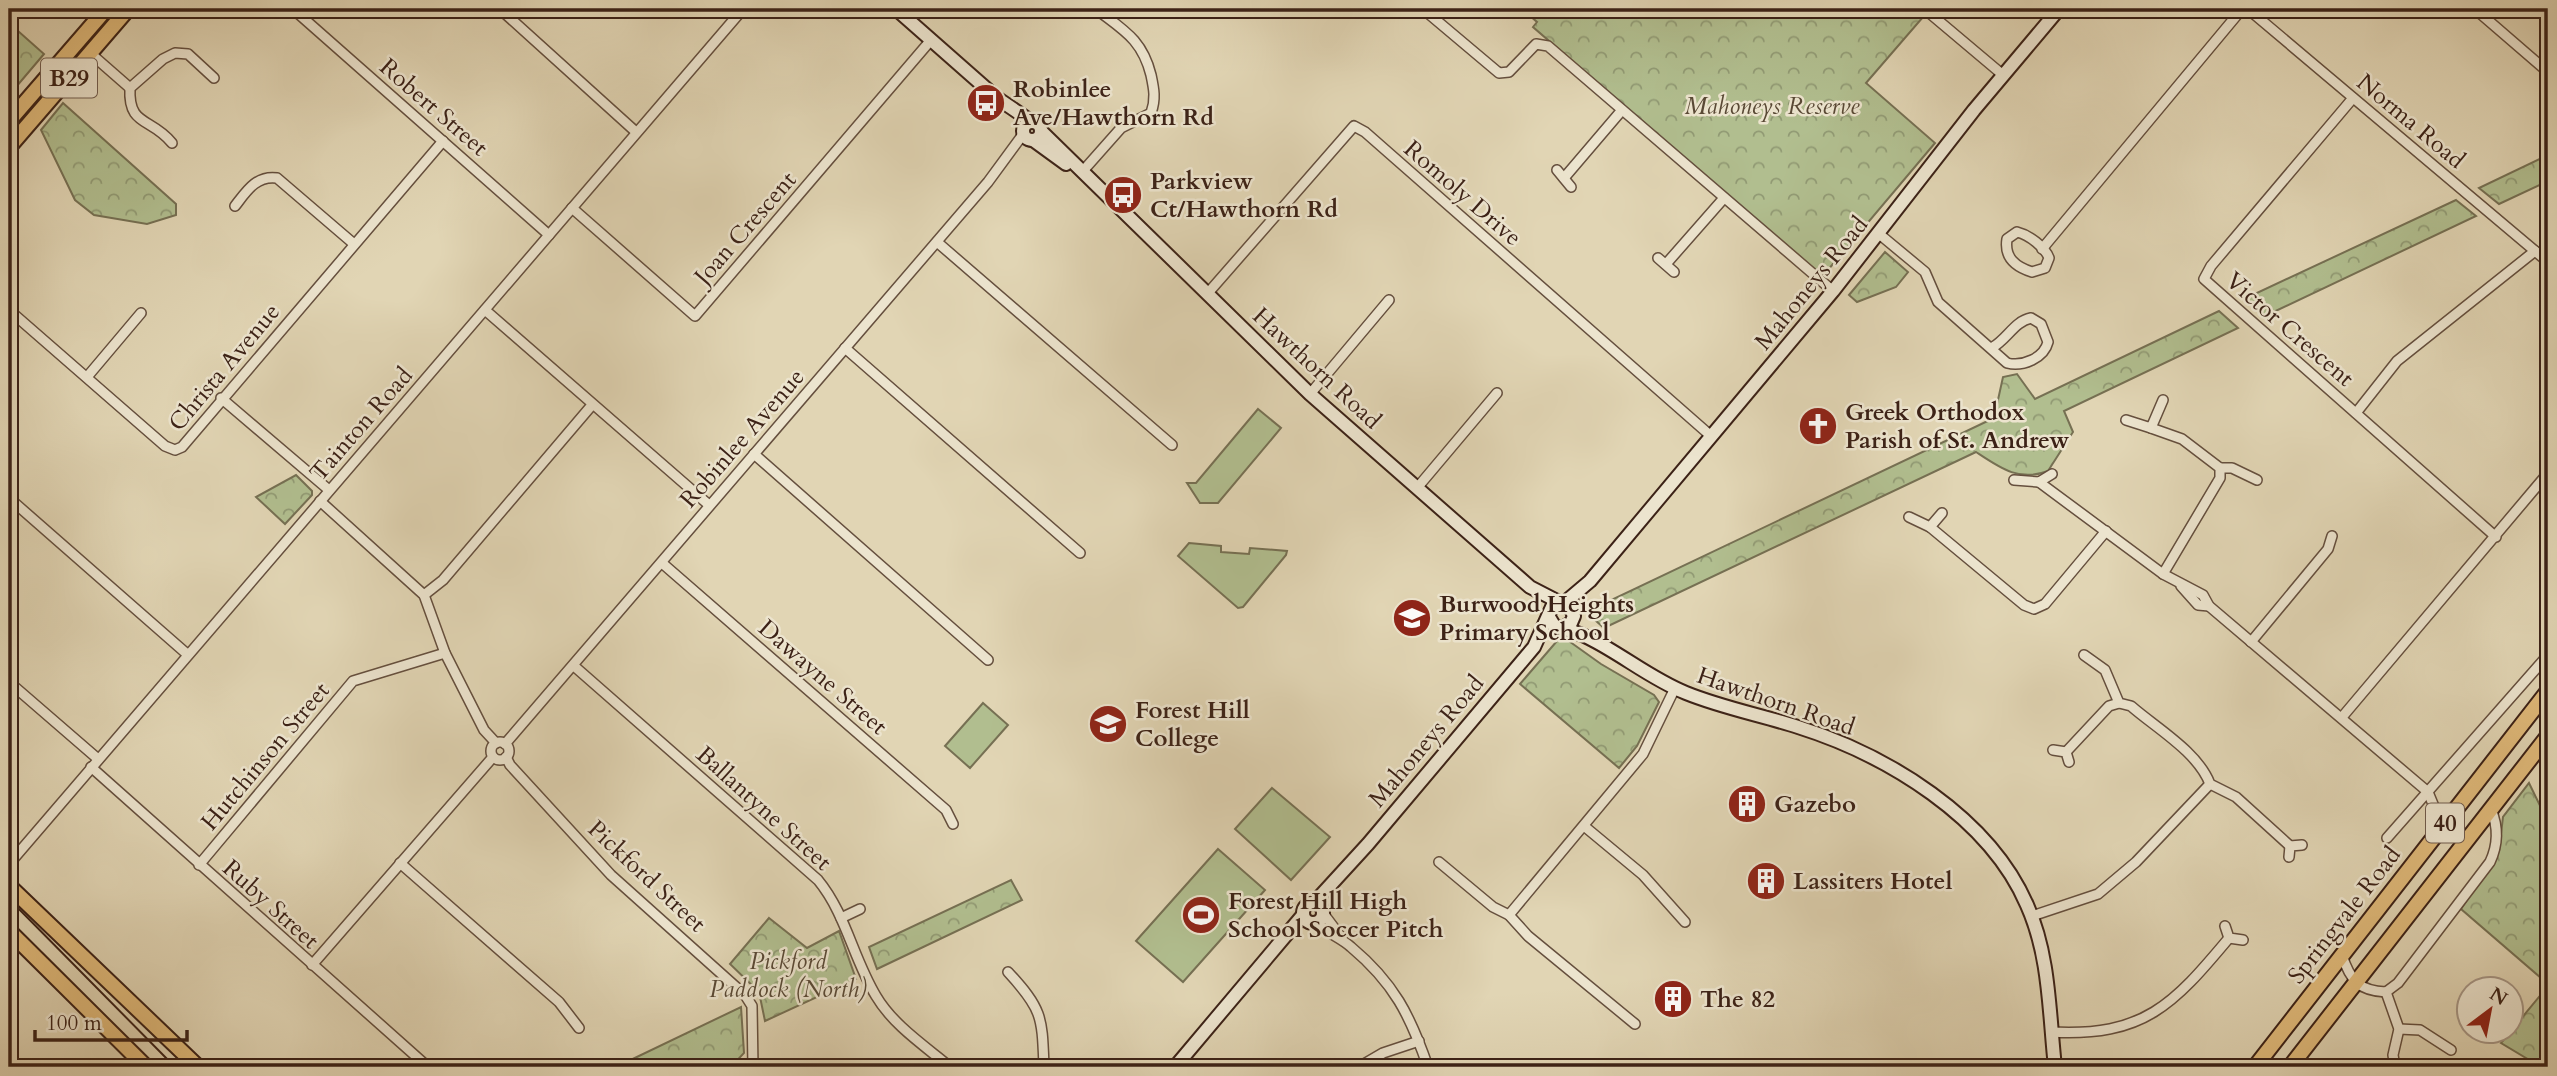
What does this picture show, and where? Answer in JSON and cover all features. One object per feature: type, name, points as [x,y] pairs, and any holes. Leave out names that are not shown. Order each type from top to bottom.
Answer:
[{"type":"main road","name":"B29","points":[[9,121],[106,9]]},
{"type":"main road","name":"B29","points":[[9,147],[128,9]]},
{"type":"main road","name":"Hawthorn Road","points":[[896,9],[997,98],[1031,133],[1082,172],[1310,394],[1530,587],[1549,615]]},
{"type":"main road","name":"Mahoneys Road","points":[[1563,603],[1590,581],[1833,291],[2003,75],[2059,9]]},
{"type":"main road","name":"Mahoneys Road","points":[[1574,614],[1590,581]]},
{"type":"main road","name":"Hawthorn Road","points":[[1530,587],[1563,603]]},
{"type":"main road","points":[[1563,603],[1574,614],[1572,623],[1563,628],[1555,626],[1549,615],[1552,607],[1563,603]]},
{"type":"main road","name":"Hawthorn Road","points":[[1574,614],[1590,639]]},
{"type":"main road","name":"Mahoneys Road","points":[[1175,1067],[1271,957],[1315,914],[1351,864],[1534,647],[1549,615]]},
{"type":"main road","name":"Hawthorn Road","points":[[1563,628],[1590,639],[1675,688],[1825,736],[1911,781],[1952,812],[1992,849],[2019,889],[2032,916],[2044,960],[2055,1067]]},
{"type":"main road","name":"Mahoneys Road","points":[[1534,647],[1563,628]]},
{"type":"main road","name":"Springvale Road","points":[[2255,1067],[2548,691]]},
{"type":"main road","name":"Springvale Road","points":[[2290,1067],[2548,736]]},
{"type":"main road","points":[[9,886],[198,1067]]},
{"type":"main road","points":[[9,931],[146,1067]]},
{"type":"street","name":"Robert Street","points":[[293,9],[549,235]]},
{"type":"street","points":[[500,9],[636,132]]},
{"type":"street","name":"Tainton Road","points":[[9,864],[743,9]]},
{"type":"street","points":[[1082,172],[1122,128],[1151,113],[1154,103],[1146,55],[1136,41],[1096,9]]},
{"type":"street","points":[[1423,9],[1499,73],[1509,72],[1532,47],[1543,43],[1833,291]]},
{"type":"street","points":[[2042,249],[2242,9]]},
{"type":"street","name":"Norma Road","points":[[2248,9],[2548,262]]},
{"type":"street","points":[[2475,9],[2548,72]]},
{"type":"street","points":[[1927,12],[2003,75]]},
{"type":"street","name":"Joan Crescent","points":[[572,208],[695,316],[931,40]]},
{"type":"street","points":[[90,53],[130,88]]},
{"type":"street","points":[[172,144],[153,125],[138,118],[130,107],[130,88],[163,59],[175,53],[188,54],[214,78]]},
{"type":"street","name":"Victor Crescent","points":[[2353,98],[2211,267],[2204,279],[2496,537]]},
{"type":"street","points":[[1564,178],[1622,110]]},
{"type":"street","name":"Romoly Drive","points":[[1208,293],[1354,127],[1365,132],[1711,436]]},
{"type":"street","name":"Robinlee Avenue","points":[[500,743],[574,666],[709,505],[1031,133]]},
{"type":"street","name":"Christa Avenue","points":[[9,310],[165,446],[175,450],[183,447],[221,398],[443,141]]},
{"type":"street","points":[[1557,170],[1571,187]]},
{"type":"street","points":[[235,206],[254,183],[268,177],[276,178],[354,244]]},
{"type":"street","points":[[1674,272],[1662,261],[1724,198]]},
{"type":"street","points":[[2017,232],[2024,234],[2042,249],[2047,253],[2048,263],[2040,271],[2032,272],[2012,262],[2006,247],[2007,239],[2017,232]]},
{"type":"street","points":[[1878,233],[1924,272],[1938,302],[1993,347],[2007,363],[2015,365],[2040,356],[2048,342],[2041,324],[2031,318],[2022,320],[2001,343],[1993,347]]},
{"type":"street","points":[[937,242],[1172,445]]},
{"type":"street","points":[[2356,413],[2397,361],[2535,251]]},
{"type":"street","points":[[1310,394],[1389,300]]},
{"type":"street","points":[[485,310],[709,505]]},
{"type":"street","points":[[87,377],[141,313]]},
{"type":"street","points":[[845,348],[1080,553]]},
{"type":"street","points":[[1417,488],[1497,393]]},
{"type":"street","points":[[221,398],[329,490]]},
{"type":"street","points":[[2151,428],[2163,400]]},
{"type":"street","points":[[424,595],[443,580],[592,405]]},
{"type":"street","points":[[2126,420],[2182,439],[2220,468],[2232,468],[2258,480]]},
{"type":"street","points":[[754,454],[988,660]]},
{"type":"street","points":[[2163,574],[2220,478],[2220,468]]},
{"type":"street","points":[[2343,716],[2548,473]]},
{"type":"street","points":[[2039,482],[2052,474]]},
{"type":"street","points":[[2014,480],[2039,482],[2181,586],[2198,605],[2209,606],[2343,716],[2428,792],[2442,826]]},
{"type":"street","points":[[9,498],[187,654]]},
{"type":"street","points":[[320,501],[424,595],[445,653],[484,730],[500,743],[506,757],[493,757]]},
{"type":"street","points":[[1930,527],[1942,513]]},
{"type":"street","points":[[1909,517],[1930,527],[2024,606],[2034,609],[2045,604],[2106,531]]},
{"type":"street","points":[[2250,642],[2328,549],[2332,536]]},
{"type":"street","name":"Dawayne Street","points":[[662,562],[946,810],[953,824]]},
{"type":"street","name":"Hutchinson Street","points":[[199,865],[353,681],[445,653]]},
{"type":"street","points":[[2084,655],[2105,670],[2119,703]]},
{"type":"street","name":"Springvale Road","points":[[2387,838],[2548,655]]},
{"type":"street","name":"Ballantyne Street","points":[[574,666],[818,880],[831,896],[876,996],[912,1036],[950,1067]]},
{"type":"street","name":"Ruby Street","points":[[9,682],[199,865],[428,1067]]},
{"type":"street","points":[[1509,915],[1648,748],[1675,688]]},
{"type":"street","points":[[2066,752],[2103,712],[2119,703],[2131,706],[2189,756],[2206,773],[2210,784],[2236,797],[2290,846],[2302,845]]},
{"type":"street","points":[[493,757],[491,752],[500,743]]},
{"type":"street","points":[[2053,750],[2066,752]]},
{"type":"street","points":[[2066,752],[2069,762]]},
{"type":"street","points":[[312,965],[493,757]]},
{"type":"street","name":"Pickford Street","points":[[506,757],[510,765],[611,875],[745,995],[751,1006],[753,1067]]},
{"type":"street","points":[[2032,916],[2098,894],[2136,862],[2210,784]]},
{"type":"street","points":[[2342,956],[2348,975],[2355,983],[2368,990],[2386,992],[2406,973],[2490,862],[2496,843],[2496,821],[2491,809]]},
{"type":"street","points":[[1584,826],[1643,875],[1685,922]]},
{"type":"street","points":[[2289,857],[2290,846]]},
{"type":"street","points":[[1439,862],[1493,907],[1509,915],[1528,936],[1635,1024]]},
{"type":"street","points":[[400,863],[559,1002],[579,1028]]},
{"type":"street","points":[[841,918],[860,909]]},
{"type":"street","points":[[1315,914],[1393,988],[1419,1041],[1428,1067]]},
{"type":"street","points":[[2225,926],[2229,939]]},
{"type":"street","points":[[2051,1032],[2115,1030],[2149,1016],[2179,996],[2229,939]]},
{"type":"street","points":[[2229,939],[2242,940]]},
{"type":"street","points":[[1008,972],[1034,1000],[1042,1022],[1044,1067]]},
{"type":"street","points":[[2373,1067],[2394,1065],[2399,1029],[2386,992]]},
{"type":"street","points":[[2399,1029],[2420,1030],[2451,1050]]},
{"type":"street","points":[[1359,1067],[1383,1053],[1419,1041]]},
{"type":"street","points":[[1486,1067],[1500,1065]]},
{"type":"green space","name":"Mahoneys Reserve","points":[[1522,9],[1930,9],[1866,83],[1935,143],[1822,277],[1533,27],[1537,22]]},
{"type":"green space","points":[[9,23],[44,54],[16,87],[9,81]]},
{"type":"green space","points":[[63,103],[176,204],[176,215],[147,224],[94,215],[75,200],[41,130]]},
{"type":"green space","points":[[2548,155],[2548,181],[2499,204],[2479,188]]},
{"type":"green space","points":[[2456,200],[2476,216],[2265,316],[2244,299]]},
{"type":"green space","points":[[1885,252],[1908,272],[1896,287],[1857,302],[1849,295]]},
{"type":"green space","points":[[2219,311],[2238,328],[2064,411],[2073,432],[2048,471],[2028,475],[2010,472],[1976,452],[1604,628],[1586,612],[1994,418],[2003,377],[2017,374],[2035,399]]},
{"type":"green space","points":[[1258,409],[1281,428],[1218,503],[1200,503],[1187,483],[1196,483]]},
{"type":"green space","points":[[296,475],[312,491],[312,495],[285,524],[256,497]]},
{"type":"green space","points":[[1189,543],[1221,546],[1221,552],[1249,554],[1250,548],[1287,551],[1243,607],[1238,608],[1178,556]]},
{"type":"green space","points":[[1566,639],[1601,664],[1654,695],[1659,702],[1637,746],[1619,768],[1520,684],[1557,641]]},
{"type":"green space","points":[[983,703],[1008,725],[970,768],[945,746]]},
{"type":"green space","points":[[2529,783],[2548,822],[2548,984],[2461,909],[2499,851],[2503,817]]},
{"type":"green space","points":[[1272,788],[1330,837],[1291,880],[1235,829]]},
{"type":"green space","name":"Forest Hill High School Soccer Pitch","points":[[1218,849],[1265,890],[1183,982],[1136,941]]},
{"type":"green space","points":[[1011,880],[1022,900],[877,969],[869,947]]},
{"type":"green space","name":"Pickford Paddock (North)","points":[[769,918],[807,948],[839,931],[856,979],[765,1021],[759,992],[730,964]]},
{"type":"green space","points":[[2548,986],[2548,1067],[2541,1067],[2503,1044],[2526,1044],[2526,1013]]},
{"type":"green space","points":[[741,1007],[744,1053],[731,1067],[687,1067],[679,1061],[666,1067],[616,1067]]},
{"type":"tram line","points":[[9,899],[175,1067]]},
{"type":"place","name":"Robinlee Ave/Hawthorn Rd","points":[[986,103]]},
{"type":"place","name":"Parkview Ct/Hawthorn Rd","points":[[1123,195]]},
{"type":"place","name":"Greek Orthodox Parish of St. Andrew","points":[[1818,426]]},
{"type":"place","name":"Burwood Heights Primary School","points":[[1412,618]]},
{"type":"place","name":"Forest Hill College","points":[[1108,724]]},
{"type":"place","name":"Gazebo","points":[[1747,804]]},
{"type":"place","name":"Lassiters Hotel","points":[[1766,881]]},
{"type":"place","name":"Forest Hill High School Soccer Pitch","points":[[1201,915]]},
{"type":"place","name":"The 82","points":[[1673,999]]}]
